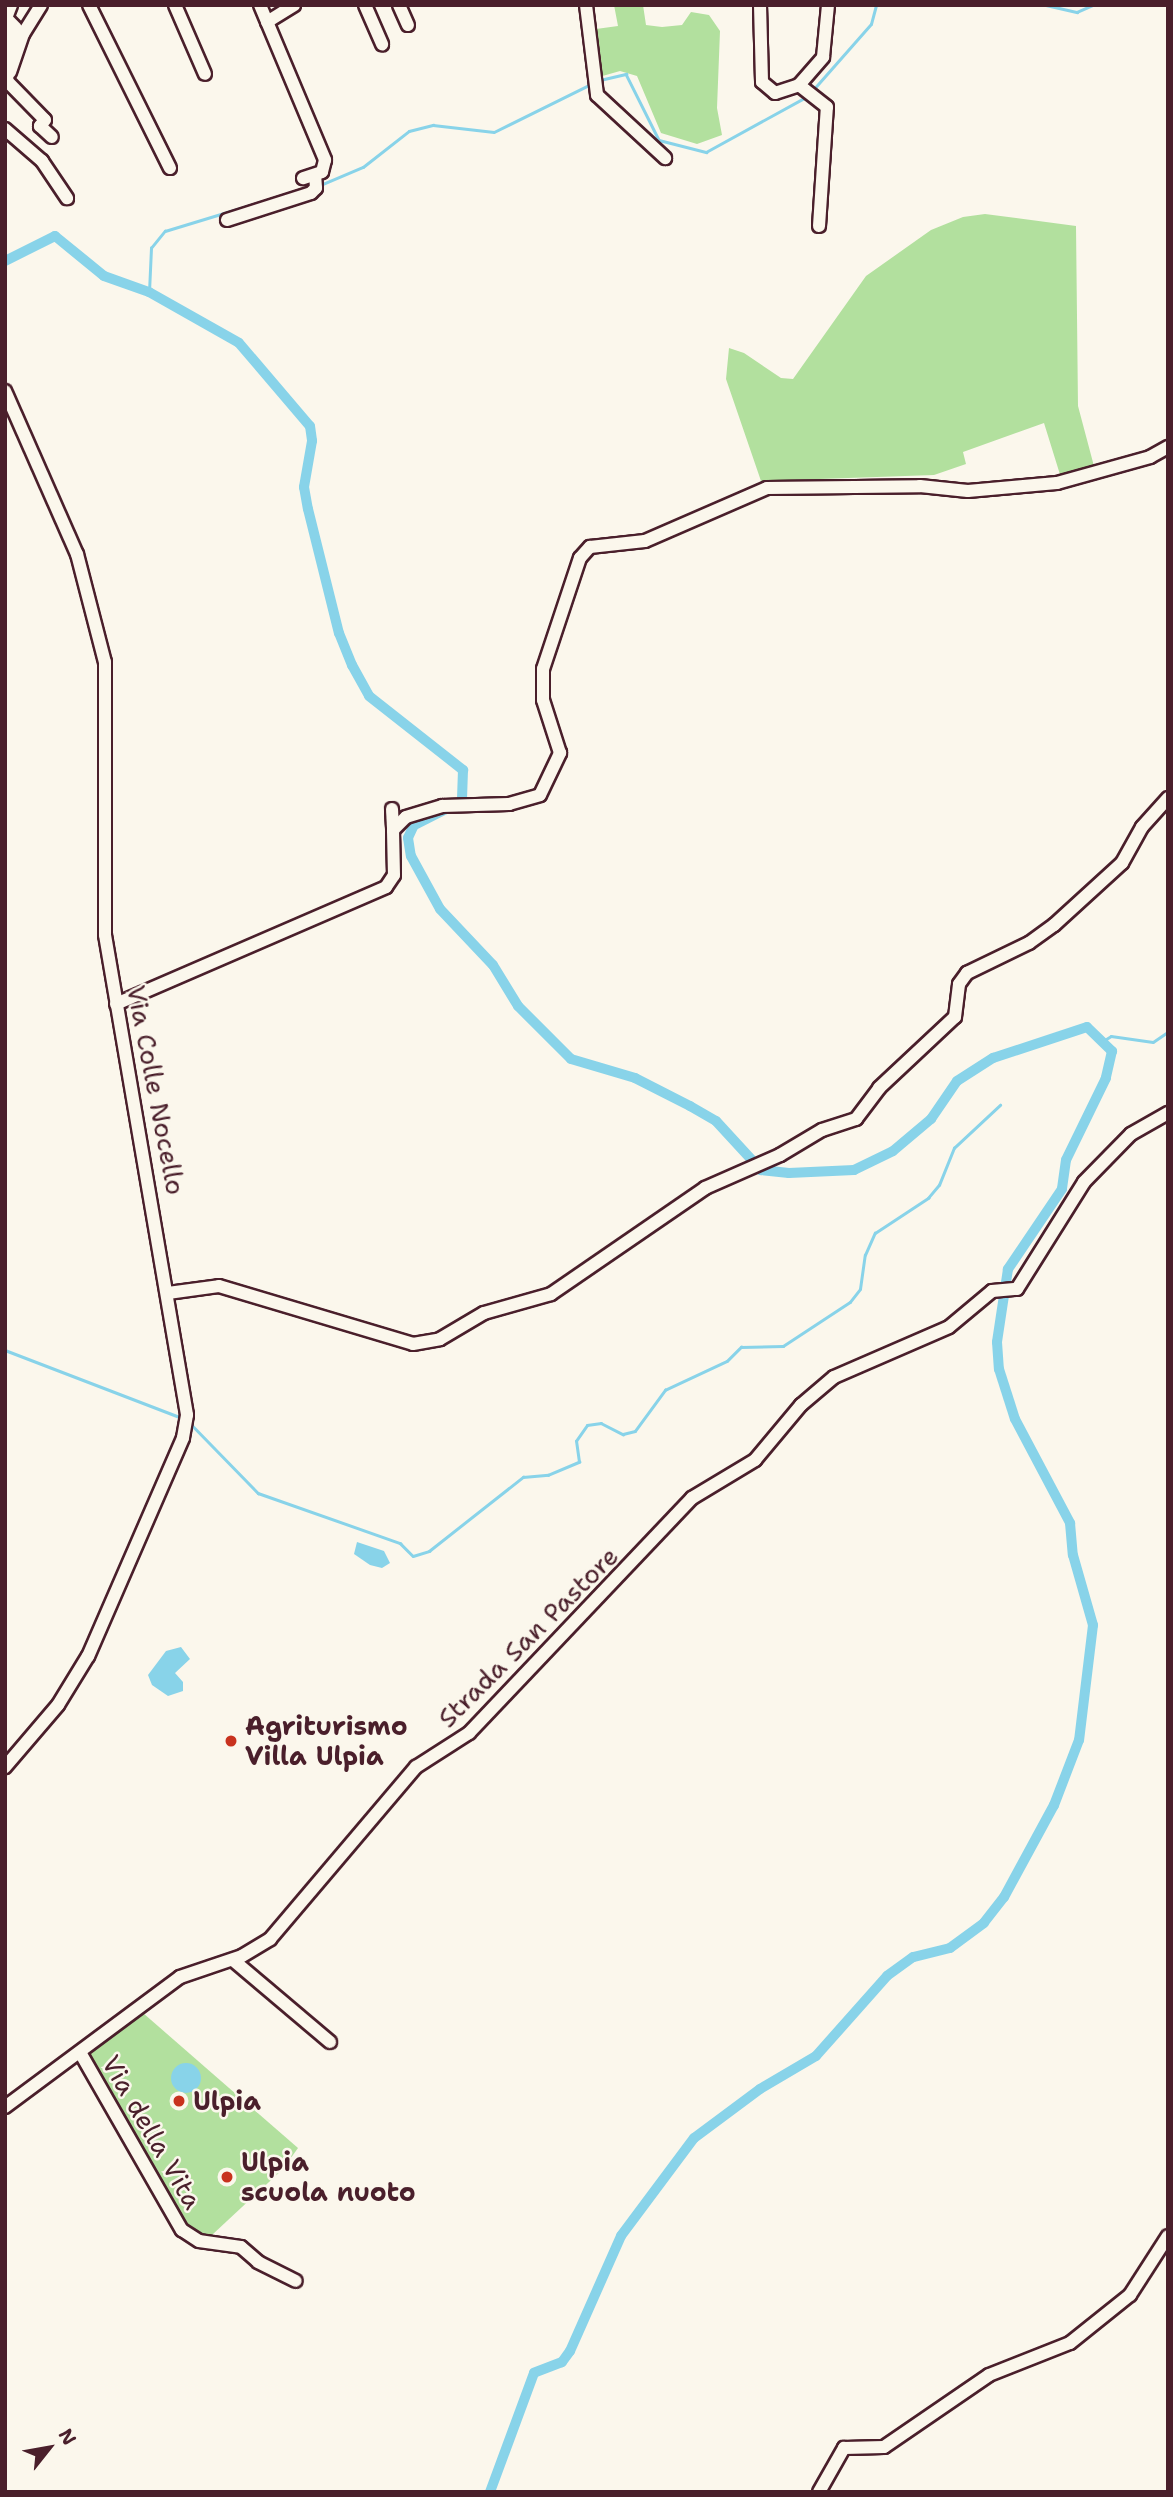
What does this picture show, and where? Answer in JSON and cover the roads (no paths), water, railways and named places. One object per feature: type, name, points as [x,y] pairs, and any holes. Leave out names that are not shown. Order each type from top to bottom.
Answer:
[{"type":"street","points":[[27,5],[31,20]]},
{"type":"street","points":[[6,85],[31,20],[41,5]]},
{"type":"street","points":[[89,5],[170,168]]},
{"type":"street","points":[[175,5],[205,74]]},
{"type":"street","points":[[227,220],[312,193],[316,188],[309,176],[324,169],[324,156],[260,5]]},
{"type":"street","points":[[267,22],[294,5]]},
{"type":"street","points":[[365,5],[382,44]]},
{"type":"street","points":[[399,5],[408,25]]},
{"type":"street","points":[[586,5],[592,80],[597,94],[665,158]]},
{"type":"street","points":[[760,5],[762,82],[775,93],[806,91],[824,101],[827,109],[819,226]]},
{"type":"street","points":[[806,91],[823,57],[828,5]]},
{"type":"street","points":[[6,85],[9,27],[6,18],[9,6]]},
{"type":"street","points":[[9,27],[22,28],[31,20]]},
{"type":"street","points":[[6,85],[45,120],[40,127],[52,137]]},
{"type":"street","points":[[5,129],[42,161],[67,198]]},
{"type":"street","name":"Via Colle Nocello","points":[[5,391],[73,545],[106,662],[109,698],[103,904],[116,1004],[187,1407],[183,1438],[82,1669],[58,1705],[5,1767]]},
{"type":"street","points":[[393,830],[402,819],[433,808],[516,803],[534,799],[545,789],[560,750],[543,700],[543,669],[580,558],[590,547],[645,541],[767,488],[920,486],[968,491],[1057,483],[1150,457],[1168,447]]},
{"type":"street","points":[[168,1293],[219,1286],[397,1342],[430,1343],[479,1315],[563,1287],[705,1188],[759,1164],[822,1130],[856,1119],[879,1088],[956,1017],[959,984],[967,973],[1029,943],[1054,925],[1122,863],[1142,827],[1168,798]]},
{"type":"street","points":[[116,1004],[386,887],[394,875],[392,809]]},
{"type":"street","name":"Strada San Pastore","points":[[5,2107],[81,2054],[180,1977],[233,1960],[274,1936],[411,1772],[469,1733],[692,1498],[755,1460],[801,1405],[834,1377],[944,1330],[996,1290],[1014,1290],[1084,1182],[1130,1134],[1168,1112]]},
{"type":"street","points":[[233,1960],[330,2042]]},
{"type":"street","name":"Via della Vita","points":[[81,2054],[181,2230],[199,2241],[241,2247],[258,2262],[296,2281]]},
{"type":"street","points":[[820,2492],[844,2448],[884,2447],[989,2375],[1070,2343],[1130,2295],[1168,2236]]},
{"type":"water","points":[[357,1542],[384,1551],[390,1563],[382,1568],[370,1565],[354,1554]]},
{"type":"water","points":[[181,1647],[190,1659],[175,1673],[183,1682],[183,1691],[168,1696],[152,1685],[148,1675],[166,1651]]},
{"type":"water","points":[[186,2063],[192,2064],[200,2072],[200,2084],[192,2092],[186,2093],[180,2092],[172,2084],[171,2078],[172,2072],[180,2064]]},
{"type":"waterway","points":[[812,91],[871,24],[876,5]]},
{"type":"waterway","points":[[1046,5],[1077,12],[1093,5]]},
{"type":"waterway","points":[[600,80],[626,74],[659,140],[706,152],[808,96]]},
{"type":"waterway","points":[[323,184],[363,167],[409,131],[433,125],[494,132],[591,84]]},
{"type":"waterway","points":[[149,292],[151,248],[165,231],[290,193]]},
{"type":"waterway","points":[[5,261],[55,236],[104,276],[149,292],[239,343],[310,426],[312,441],[304,487],[339,633],[352,665],[369,696],[463,770],[462,808],[446,809],[414,825],[408,838],[411,856],[440,909],[493,965],[518,1006],[571,1059],[635,1078],[690,1106],[716,1121],[761,1170],[789,1173],[854,1170],[893,1151],[931,1119],[957,1081],[993,1058],[1087,1027],[1112,1051],[1106,1078],[1066,1160],[1062,1189],[1008,1269],[997,1342],[999,1369],[1015,1419],[1070,1523],[1073,1555],[1093,1625],[1079,1740],[1054,1805],[1004,1897],[984,1923],[950,1948],[913,1957],[887,1976],[816,2056],[760,2089],[694,2138],[621,2236],[570,2351],[562,2362],[534,2373],[490,2492]]},
{"type":"waterway","points":[[1103,1041],[1111,1036],[1153,1042],[1168,1032]]},
{"type":"waterway","points":[[190,1423],[258,1493],[400,1543],[413,1556],[429,1551],[523,1477],[548,1475],[579,1462],[576,1441],[587,1425],[601,1423],[623,1434],[635,1431],[665,1390],[727,1361],[741,1347],[783,1346],[850,1302],[860,1289],[865,1255],[875,1233],[928,1198],[939,1185],[954,1148],[1000,1105]]},
{"type":"waterway","points":[[5,1350],[182,1418]]},
{"type":"place","name":"Agriturismo Villa Ulpia","points":[[231,1741]]},
{"type":"place","name":"Ulpia","points":[[179,2101]]},
{"type":"place","name":"Ulpia scuola nuoto","points":[[227,2177]]}]
